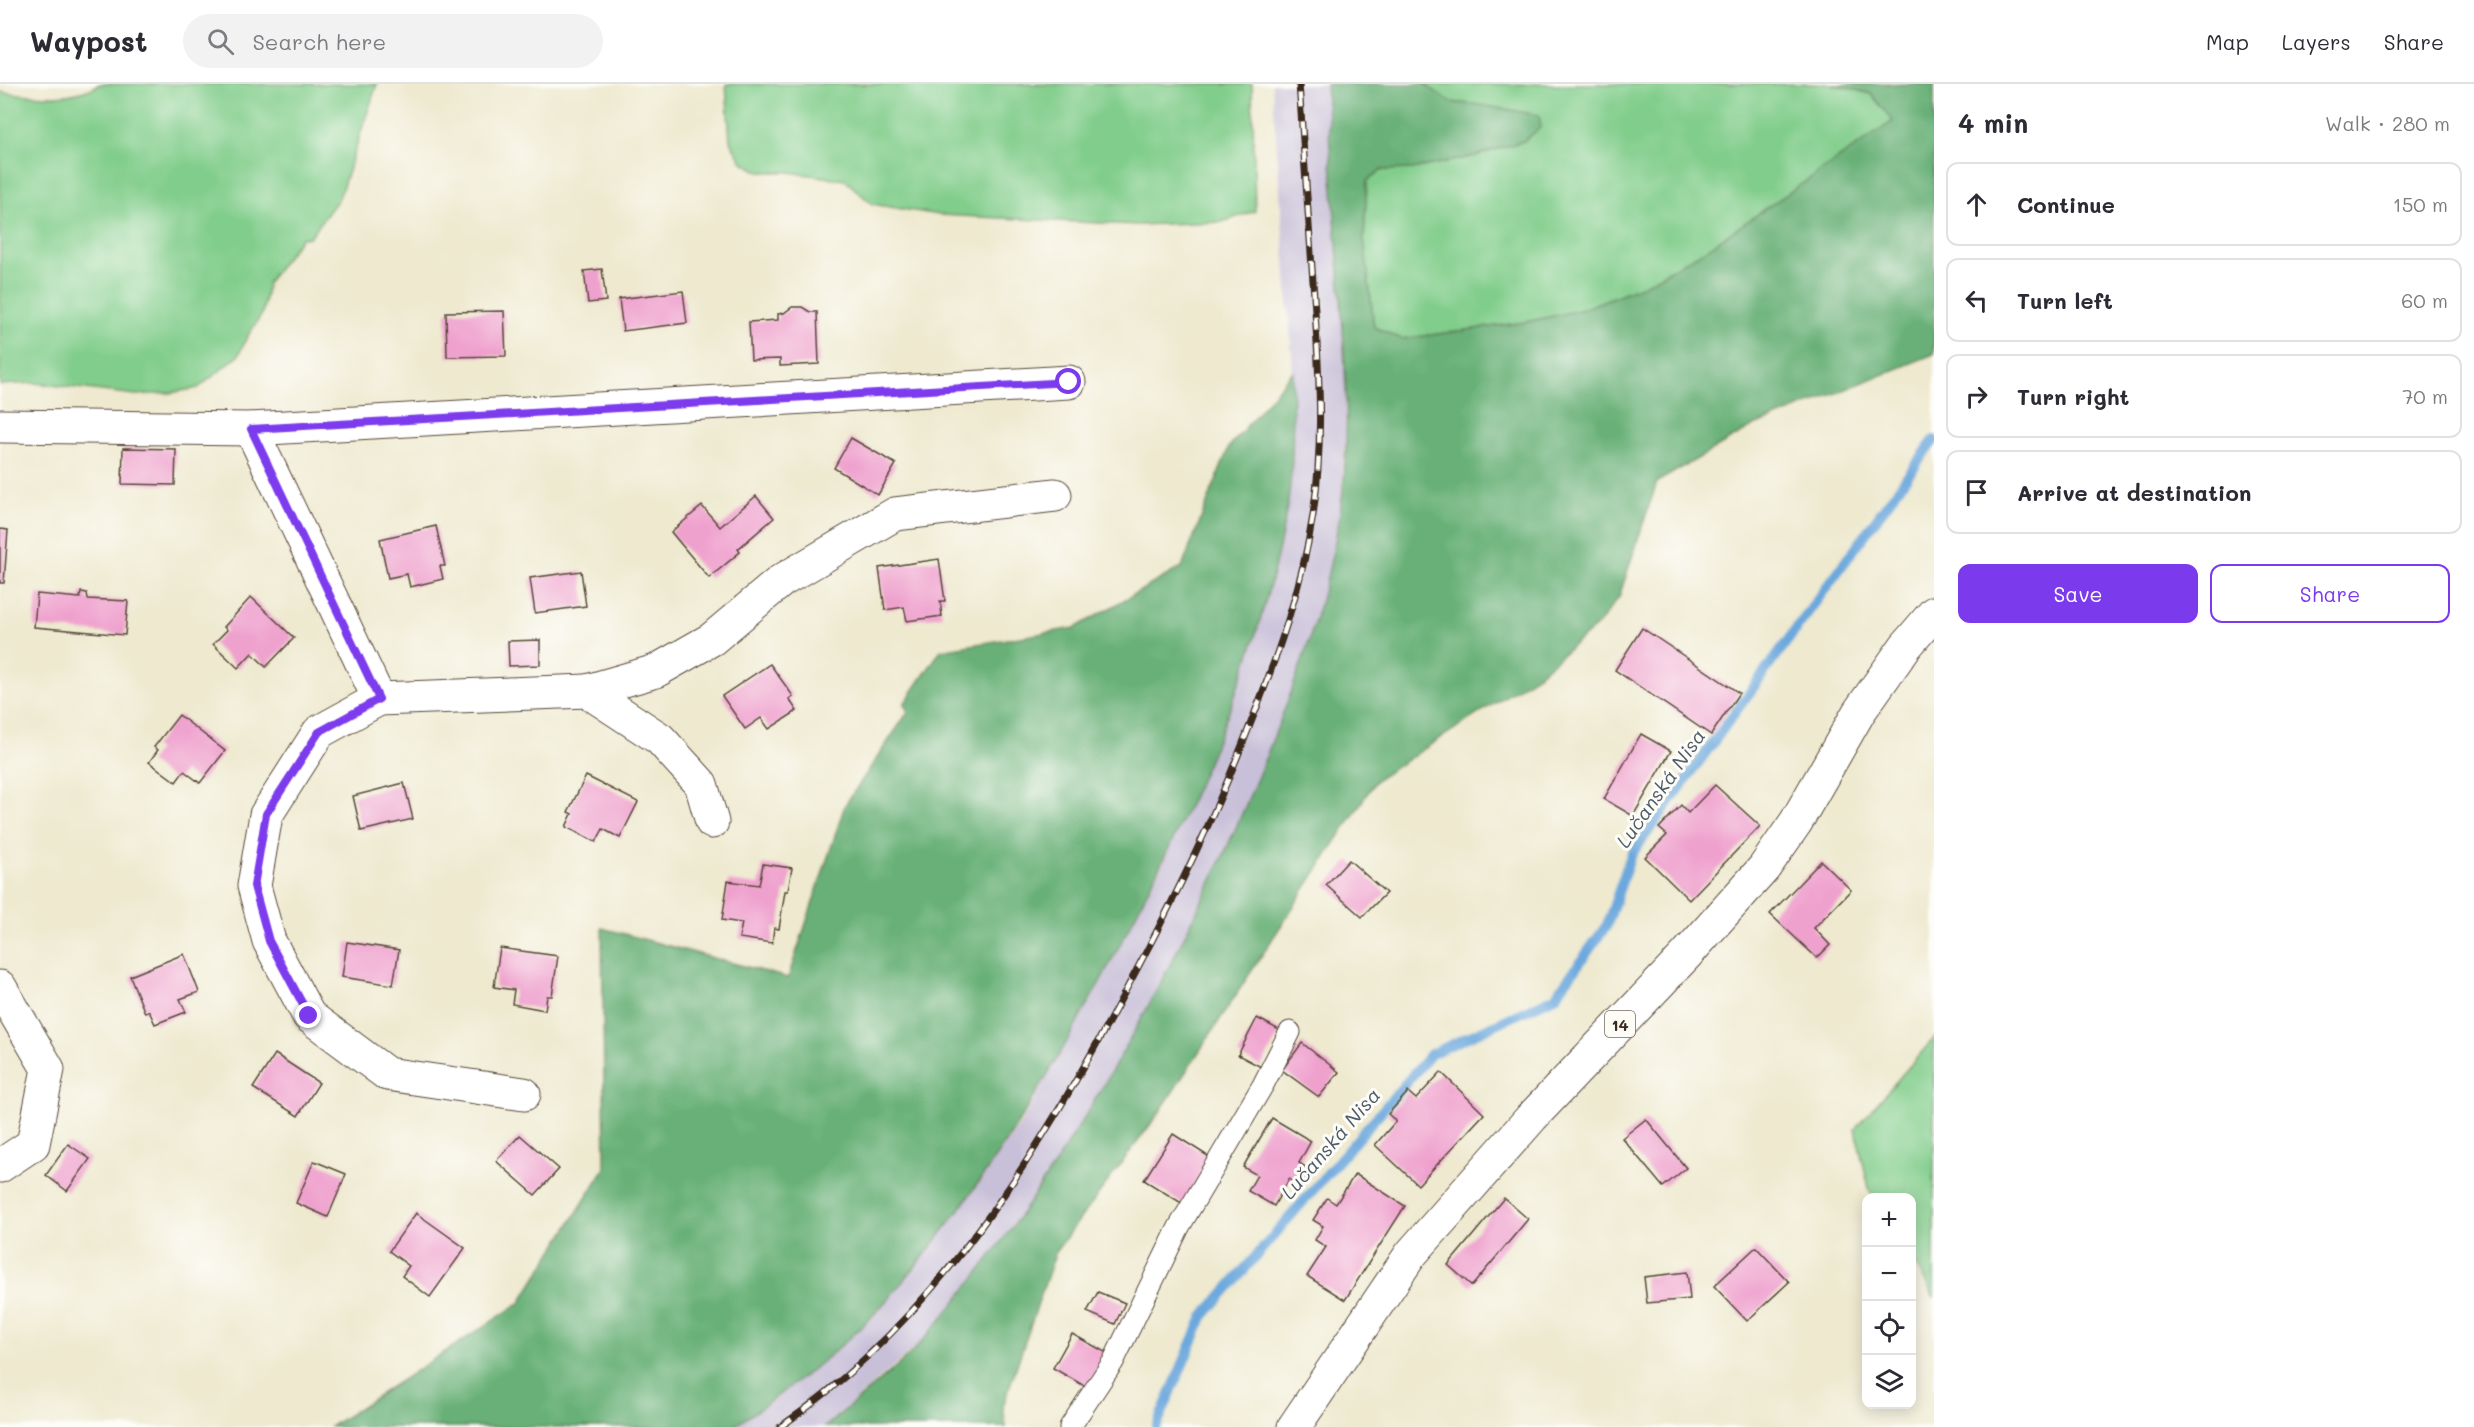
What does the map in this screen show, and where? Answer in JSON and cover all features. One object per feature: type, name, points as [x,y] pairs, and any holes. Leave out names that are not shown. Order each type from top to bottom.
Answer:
[{"type":"street","points":[[0,426],[251,429],[1069,382]]},
{"type":"street","points":[[251,429],[379,699]]},
{"type":"street","points":[[524,1094],[387,1074],[309,1016],[269,941],[254,886],[266,814],[319,732],[379,699],[587,691],[657,671],[712,639],[781,581],[895,514],[1056,495]]},
{"type":"street","name":"14","points":[[1294,1427],[1412,1254],[1532,1117],[1687,954],[1764,868],[1796,822],[1858,712],[1905,647],[1934,613]]},
{"type":"street","points":[[587,691],[660,739],[700,784],[712,822]]},
{"type":"street","points":[[0,987],[48,1070],[33,1144],[0,1166]]},
{"type":"lane","points":[[1070,1427],[1113,1362],[1179,1227],[1263,1085],[1290,1032]]},
{"type":"shaded area","points":[[1272,84],[1326,84],[1346,369],[1345,442],[1340,517],[1319,610],[1296,681],[1254,789],[1208,892],[1137,1027],[1068,1147],[1016,1223],[970,1284],[923,1340],[825,1427],[733,1427],[783,1393],[884,1304],[973,1192],[1023,1119],[1090,1002],[1160,869],[1205,769],[1246,663],[1268,596],[1292,440],[1293,371]]},
{"type":"green space","points":[[100,84],[377,84],[339,198],[310,237],[301,238],[268,282],[262,314],[238,356],[198,388],[170,393],[136,395],[35,383],[0,385],[0,92],[52,96],[89,90]]},
{"type":"green space","points":[[726,84],[1252,84],[1255,211],[1222,222],[1136,225],[939,215],[872,204],[845,180],[789,172],[760,172],[742,162],[730,141]]},
{"type":"green space","points":[[1326,84],[1424,84],[1451,102],[1539,115],[1541,127],[1524,141],[1475,156],[1412,169],[1381,170],[1367,181],[1364,239],[1374,327],[1402,339],[1526,322],[1580,310],[1644,285],[1704,251],[1893,121],[1871,94],[1832,84],[1934,84],[1934,354],[1754,426],[1657,482],[1619,597],[1598,625],[1535,677],[1376,780],[1159,1113],[1056,1251],[1003,1406],[1006,1427],[825,1427],[890,1372],[926,1337],[993,1253],[1083,1120],[1162,980],[1191,923],[1245,808],[1291,693],[1327,578],[1339,519],[1345,465],[1344,355]]},
{"type":"green space","points":[[1424,84],[1832,84],[1871,94],[1894,121],[1704,251],[1644,285],[1580,310],[1526,322],[1401,339],[1374,327],[1364,239],[1367,181],[1381,170],[1412,169],[1475,156],[1523,141],[1481,105],[1451,102]]},
{"type":"green space","points":[[1293,371],[1291,478],[1274,569],[1241,678],[1198,785],[1123,939],[1071,1035],[1015,1128],[954,1217],[870,1319],[794,1384],[733,1427],[330,1427],[520,1303],[605,1168],[602,928],[788,978],[845,805],[908,712],[904,704],[941,650],[1075,628],[1182,567],[1229,447]]},
{"type":"green space","points":[[1934,1038],[1934,1298],[1916,1264],[1916,1193],[1870,1192],[1855,1129]]},
{"type":"building","points":[[602,269],[606,301],[588,303],[584,271]]},
{"type":"building","points":[[683,291],[687,323],[623,331],[619,299]]},
{"type":"building","points":[[792,307],[802,307],[810,312],[817,312],[819,364],[780,366],[780,359],[751,360],[749,322],[778,320],[778,314]]},
{"type":"building","points":[[504,311],[506,356],[447,357],[446,312]]},
{"type":"building","points":[[851,438],[896,464],[878,495],[834,468]]},
{"type":"building","points":[[123,448],[176,449],[175,485],[122,484]]},
{"type":"building","points":[[756,496],[774,518],[738,549],[740,552],[709,578],[671,532],[702,506],[720,527]]},
{"type":"building","points":[[436,526],[445,566],[440,566],[443,579],[410,587],[407,574],[388,578],[380,539]]},
{"type":"building","points":[[0,529],[8,530],[4,583],[0,583]]},
{"type":"building","points":[[939,559],[945,601],[940,601],[942,616],[907,621],[904,607],[885,610],[879,568]]},
{"type":"building","points":[[581,571],[586,606],[535,613],[530,578]]},
{"type":"building","points":[[81,592],[87,593],[88,599],[128,601],[125,635],[34,627],[37,594],[80,598]]},
{"type":"building","points":[[251,597],[294,638],[266,667],[252,653],[238,668],[213,644],[227,630],[224,627]]},
{"type":"building","points":[[1642,628],[1739,693],[1711,735],[1615,670]]},
{"type":"building","points":[[540,640],[540,665],[509,666],[508,641]]},
{"type":"building","points":[[770,664],[793,696],[789,699],[797,711],[769,729],[761,718],[745,729],[722,696]]},
{"type":"building","points":[[179,715],[225,751],[200,783],[184,771],[176,782],[149,762],[158,750],[154,747]]},
{"type":"building","points":[[1641,734],[1671,751],[1633,816],[1604,799]]},
{"type":"building","points":[[586,776],[638,802],[620,838],[603,829],[596,842],[566,827],[572,814],[568,812]]},
{"type":"building","points":[[404,783],[413,819],[361,831],[353,796]]},
{"type":"building","points":[[1715,785],[1760,826],[1689,900],[1645,857],[1667,835],[1659,828],[1681,805],[1688,813]]},
{"type":"building","points":[[1349,860],[1386,893],[1362,917],[1326,885]]},
{"type":"building","points":[[1821,861],[1851,890],[1814,928],[1830,945],[1817,958],[1770,914]]},
{"type":"building","points":[[763,864],[792,868],[788,891],[785,891],[779,929],[774,928],[772,943],[739,938],[742,923],[722,920],[728,881],[759,885]]},
{"type":"building","points":[[347,942],[399,950],[393,985],[342,977]]},
{"type":"building","points":[[500,948],[558,956],[552,996],[547,996],[545,1010],[512,1004],[514,990],[494,987]]},
{"type":"building","points":[[184,954],[199,992],[180,999],[186,1012],[155,1024],[149,1011],[145,1013],[130,976]]},
{"type":"building","points":[[1257,1018],[1281,1031],[1261,1067],[1238,1055]]},
{"type":"building","points":[[1302,1043],[1339,1072],[1319,1097],[1282,1070]]},
{"type":"building","points":[[275,1054],[319,1083],[298,1116],[253,1088]]},
{"type":"building","points":[[1441,1072],[1484,1114],[1418,1185],[1375,1145],[1396,1121],[1388,1114],[1408,1092],[1416,1099]]},
{"type":"building","points":[[1272,1118],[1311,1141],[1299,1163],[1312,1171],[1303,1187],[1289,1179],[1274,1206],[1248,1191],[1257,1175],[1243,1167]]},
{"type":"building","points":[[1646,1119],[1686,1168],[1663,1187],[1622,1138]]},
{"type":"building","points":[[1173,1134],[1211,1158],[1183,1204],[1144,1180]]},
{"type":"building","points":[[520,1135],[559,1169],[535,1195],[496,1161]]},
{"type":"building","points":[[68,1144],[90,1159],[67,1191],[46,1175]]},
{"type":"building","points":[[314,1161],[346,1174],[328,1217],[296,1203]]},
{"type":"building","points":[[1355,1174],[1405,1206],[1345,1300],[1307,1276],[1326,1247],[1315,1240],[1323,1226],[1313,1220],[1327,1198],[1336,1204]]},
{"type":"building","points":[[1504,1198],[1528,1219],[1472,1286],[1448,1265]]},
{"type":"building","points":[[416,1213],[465,1248],[430,1297],[402,1276],[409,1266],[389,1251]]},
{"type":"building","points":[[1756,1247],[1789,1282],[1747,1321],[1714,1286]]},
{"type":"building","points":[[1687,1272],[1690,1299],[1647,1303],[1644,1277]]},
{"type":"building","points":[[1098,1292],[1125,1303],[1115,1324],[1087,1312]]},
{"type":"building","points":[[1072,1334],[1107,1353],[1088,1388],[1053,1368]]},
{"type":"waterway","name":"Lučanská Nisa","points":[[1156,1427],[1203,1317],[1431,1054],[1555,997],[1607,925],[1631,855],[1934,440]]},
{"type":"railway","points":[[780,1427],[840,1381],[895,1329],[945,1273],[992,1212],[1074,1084],[1111,1018],[1174,896],[1239,754],[1288,622],[1308,542],[1316,488],[1320,406],[1318,350],[1299,84]]},
{"type":"route","points":[[309,1016],[269,941],[254,886],[266,814],[319,732],[379,699],[251,429],[1069,382]]}]
